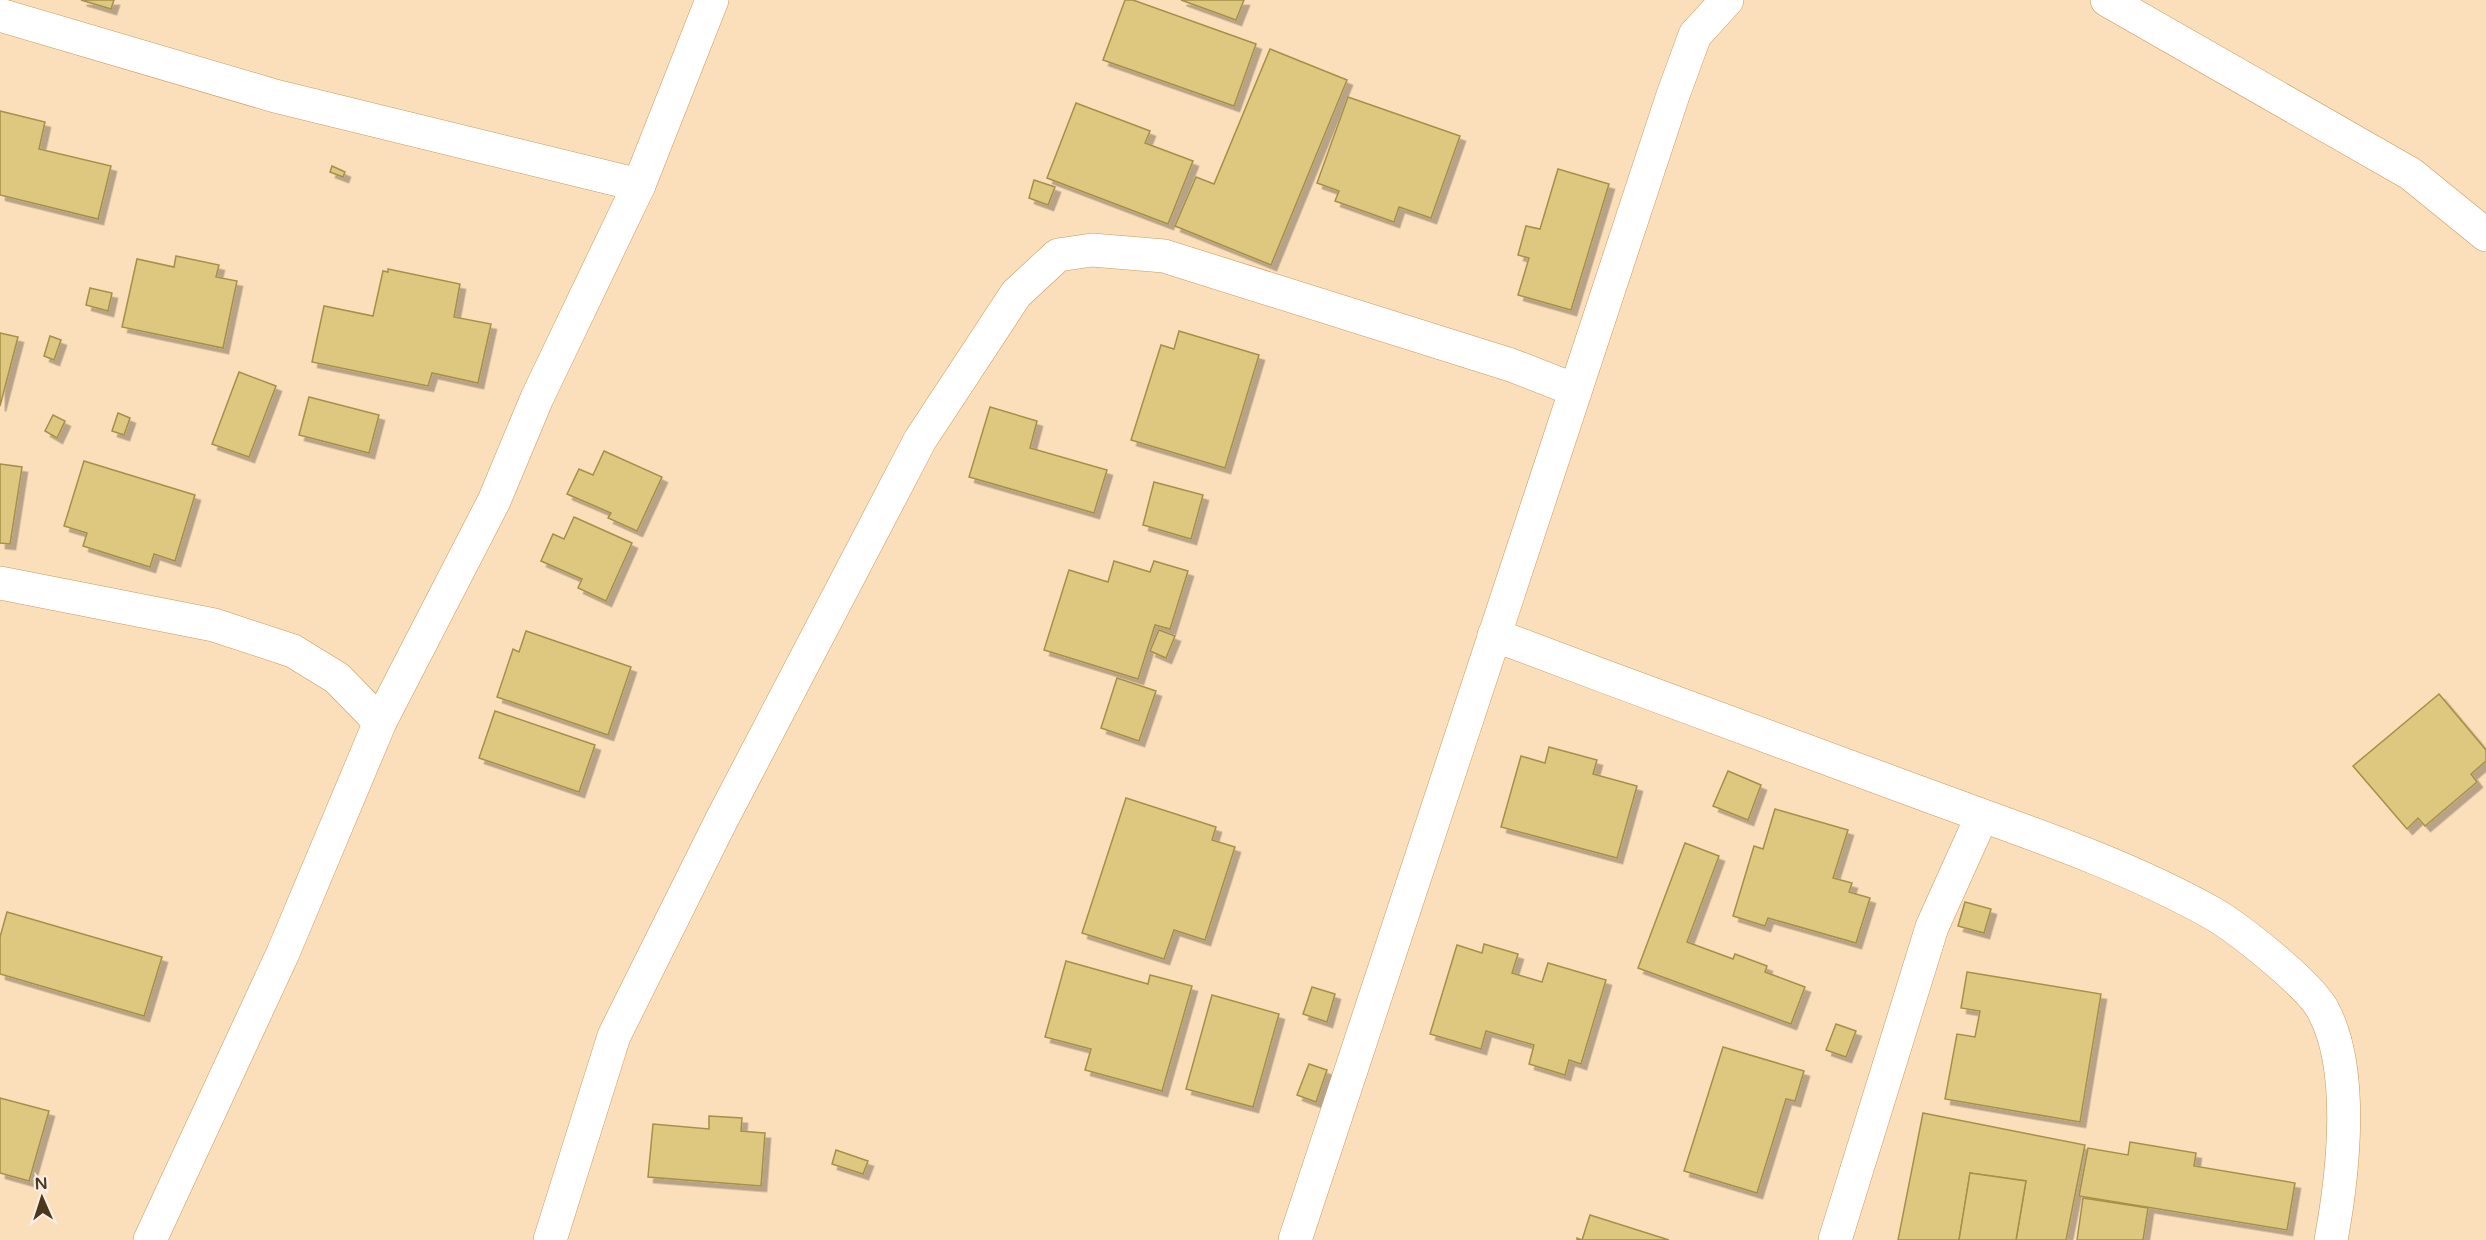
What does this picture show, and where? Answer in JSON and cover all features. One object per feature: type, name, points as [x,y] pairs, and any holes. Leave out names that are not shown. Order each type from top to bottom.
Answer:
[{"type":"street","points":[[150,1240],[283,953],[380,722],[494,501],[537,398],[639,185],[712,0]]},
{"type":"street","points":[[1295,1240],[1575,390],[1695,36],[1727,0]]},
{"type":"street","points":[[2107,0],[2411,174],[2486,235]]},
{"type":"street","points":[[0,15],[275,96],[639,185]]},
{"type":"street","points":[[550,1240],[615,1036],[721,821],[920,440],[1016,294],[1058,255],[1092,250],[1164,256],[1511,365],[1575,390]]},
{"type":"street","points":[[0,583],[214,625],[293,651],[338,678],[380,722]]},
{"type":"street","points":[[1494,635],[1982,816],[2143,879],[2214,915],[2290,973],[2324,1010],[2339,1059],[2344,1141],[2340,1194],[2331,1240]]},
{"type":"street","points":[[1835,1240],[1932,927],[1982,816]]},
{"type":"building","points":[[81,0],[114,0],[111,9]]},
{"type":"building","points":[[1125,0],[1133,0],[1256,44],[1234,106],[1103,60]]},
{"type":"building","points":[[1181,0],[1244,0],[1236,20]]},
{"type":"building","points":[[1270,49],[1347,80],[1271,265],[1175,226],[1196,177],[1214,184]]},
{"type":"building","points":[[1348,97],[1460,136],[1431,218],[1399,207],[1394,222],[1335,201],[1339,191],[1317,183]]},
{"type":"building","points":[[1076,103],[1150,131],[1145,143],[1193,161],[1168,224],[1047,178]]},
{"type":"building","points":[[0,111],[45,122],[39,149],[111,166],[98,219],[0,195]]},
{"type":"building","points":[[332,166],[345,172],[343,177],[330,172]]},
{"type":"building","points":[[1558,169],[1609,184],[1571,310],[1518,295],[1529,258],[1518,255],[1526,226],[1540,229]]},
{"type":"building","points":[[1034,180],[1055,187],[1048,205],[1029,198]]},
{"type":"building","points":[[176,256],[219,265],[216,277],[237,281],[223,348],[122,327],[137,259],[174,267]]},
{"type":"building","points":[[388,269],[460,284],[454,317],[491,324],[478,383],[432,373],[428,386],[312,362],[324,306],[373,316],[383,271],[388,272]]},
{"type":"building","points":[[90,288],[112,293],[108,311],[86,305]]},
{"type":"building","points":[[1179,331],[1259,355],[1225,468],[1131,440],[1161,345],[1174,349]]},
{"type":"building","points":[[0,333],[18,337],[0,406]]},
{"type":"building","points":[[50,336],[61,340],[54,360],[44,356]]},
{"type":"building","points":[[239,372],[276,386],[249,457],[212,444]]},
{"type":"building","points":[[309,397],[379,415],[369,453],[299,435]]},
{"type":"building","points":[[990,407],[1037,421],[1030,448],[1107,470],[1094,513],[969,477]]},
{"type":"building","points":[[118,413],[130,418],[124,435],[112,431]]},
{"type":"building","points":[[53,415],[65,421],[57,438],[45,431]]},
{"type":"building","points":[[604,451],[662,477],[637,531],[608,518],[611,513],[567,494],[579,469],[593,475]]},
{"type":"building","points":[[84,461],[195,495],[175,561],[154,554],[150,567],[83,546],[87,533],[64,526]]},
{"type":"building","points":[[0,464],[22,467],[10,544],[0,543]]},
{"type":"building","points":[[1154,482],[1203,495],[1191,539],[1143,525]]},
{"type":"building","points":[[574,517],[632,543],[606,601],[578,588],[582,579],[541,561],[553,534],[564,539]]},
{"type":"building","points":[[1114,561],[1150,572],[1154,561],[1188,571],[1170,629],[1155,625],[1138,679],[1044,650],[1069,570],[1108,582]]},
{"type":"building","points":[[1159,630],[1175,636],[1166,658],[1150,651]]},
{"type":"building","points":[[526,631],[631,667],[608,735],[497,697],[513,649],[519,652]]},
{"type":"building","points":[[1117,678],[1156,691],[1139,741],[1101,728]]},
{"type":"building","points":[[2439,694],[2486,750],[2486,761],[2471,774],[2477,782],[2425,826],[2418,818],[2407,829],[2353,766]]},
{"type":"building","points":[[495,711],[595,745],[579,792],[479,758]]},
{"type":"building","points":[[1549,747],[1597,760],[1593,774],[1637,786],[1617,858],[1501,827],[1521,756],[1545,763]]},
{"type":"building","points":[[1728,771],[1761,785],[1748,820],[1713,806]]},
{"type":"building","points":[[1126,798],[1216,827],[1212,840],[1235,847],[1205,940],[1174,930],[1164,959],[1082,933]]},
{"type":"building","points":[[1775,809],[1848,830],[1833,878],[1852,883],[1849,892],[1870,898],[1856,943],[1768,918],[1765,926],[1733,916],[1754,846],[1763,849]]},
{"type":"building","points":[[1685,843],[1719,856],[1687,942],[1733,959],[1735,954],[1767,966],[1765,972],[1805,987],[1791,1024],[1638,968]]},
{"type":"building","points":[[1965,902],[1991,909],[1984,933],[1958,926]]},
{"type":"building","points":[[7,912],[162,957],[144,1016],[0,974],[0,937]]},
{"type":"building","points":[[1484,944],[1518,954],[1512,973],[1542,982],[1548,963],[1606,980],[1581,1064],[1569,1060],[1565,1075],[1529,1064],[1534,1045],[1486,1031],[1481,1049],[1430,1034],[1457,945],[1482,953]]},
{"type":"building","points":[[1066,961],[1148,984],[1150,975],[1192,986],[1162,1091],[1085,1070],[1091,1049],[1045,1037]]},
{"type":"building","points":[[1967,972],[2101,994],[2080,1122],[1945,1099],[1957,1034],[1975,1037],[1980,1011],[1961,1008]]},
{"type":"building","points":[[1312,987],[1335,994],[1327,1022],[1303,1014]]},
{"type":"building","points":[[1212,995],[1279,1014],[1253,1107],[1186,1089]]},
{"type":"building","points":[[1836,1024],[1856,1031],[1846,1057],[1826,1050]]},
{"type":"building","points":[[1723,1047],[1804,1071],[1795,1101],[1786,1099],[1757,1193],[1684,1171]]},
{"type":"building","points":[[1309,1064],[1327,1070],[1316,1102],[1297,1095]]},
{"type":"building","points":[[0,1098],[49,1111],[29,1181],[0,1173]]},
{"type":"building","points":[[1923,1113],[2085,1145],[2066,1240],[2016,1240],[2026,1181],[1970,1173],[1959,1240],[1898,1240]]},
{"type":"building","points":[[709,1116],[742,1118],[741,1131],[765,1133],[761,1186],[648,1177],[653,1124],[709,1129]]},
{"type":"building","points":[[2130,1142],[2196,1153],[2194,1166],[2295,1183],[2287,1230],[2079,1196],[2088,1148],[2128,1155]]},
{"type":"building","points":[[836,1150],[868,1161],[863,1174],[832,1164]]},
{"type":"building","points":[[1970,1173],[2026,1181],[2016,1240],[1959,1240]]},
{"type":"building","points":[[2083,1198],[2148,1208],[2143,1240],[2077,1240]]},
{"type":"building","points":[[1590,1215],[1669,1240],[1582,1240]]}]
